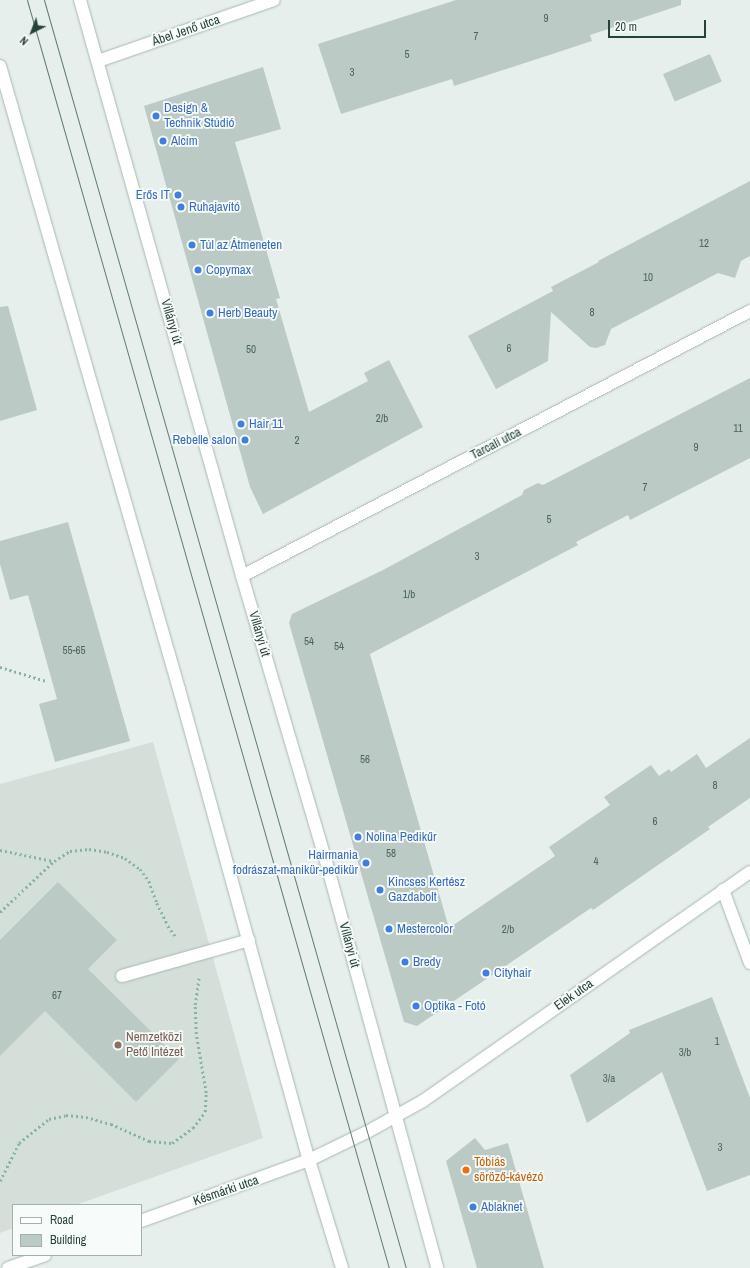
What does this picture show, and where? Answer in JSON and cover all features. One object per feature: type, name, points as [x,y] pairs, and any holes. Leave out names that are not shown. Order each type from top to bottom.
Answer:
[{"type":"street","name":"Villányi út","points":[[80,0],[242,576],[329,872],[437,1268]]},
{"type":"street","name":"Ábel Jenő utca","points":[[98,61],[274,0]]},
{"type":"street","points":[[0,66],[123,492],[250,940],[310,1160],[342,1268]]},
{"type":"street","name":"Tarcali utca","points":[[242,576],[750,311]]},
{"type":"street","name":"Elek utca","points":[[310,1160],[396,1116],[434,1094],[722,890],[750,872]]},
{"type":"street","points":[[722,890],[750,963]]},
{"type":"street","points":[[122,976],[250,940]]},
{"type":"street","name":"Késmárki utca","points":[[142,1221],[310,1160]]},
{"type":"street","points":[[8,1268],[42,1256]]},
{"type":"path","points":[[0,667],[46,681]]},
{"type":"path","points":[[0,912],[54,861],[70,851],[89,849],[107,852],[125,858],[140,869],[149,881],[168,926],[191,956],[200,971],[195,1005],[196,1034],[206,1093],[205,1112],[193,1128],[172,1143],[149,1140],[111,1124],[86,1117],[66,1115],[49,1119],[19,1143],[0,1181]]},
{"type":"path","points":[[0,850],[54,861]]},
{"type":"shaded area","name":"Nemzetközi Pető Intézet","points":[[153,742],[263,1138],[79,1204],[12,1204],[12,1228],[0,1233],[0,784]]},
{"type":"building","points":[[456,0],[681,0],[681,5],[590,35],[592,41],[454,86],[452,79],[341,114],[318,44]]},
{"type":"building","points":[[710,54],[722,82],[675,102],[663,74]]},
{"type":"building","points":[[263,67],[281,129],[235,142],[280,298],[276,299],[309,412],[368,381],[364,373],[389,360],[423,427],[263,514],[250,487],[144,106]]},
{"type":"building","points":[[750,181],[750,256],[741,261],[735,278],[718,273],[611,329],[605,345],[596,348],[590,347],[551,312],[548,361],[496,389],[468,336],[553,291],[551,287],[599,262],[598,261]]},
{"type":"building","points":[[8,306],[37,410],[0,421],[0,307]]},
{"type":"building","points":[[750,378],[750,458],[630,520],[628,515],[576,542],[578,545],[370,654],[449,928],[555,856],[549,847],[610,805],[604,797],[651,765],[659,776],[669,769],[671,772],[697,754],[706,768],[750,738],[750,798],[708,827],[710,829],[593,910],[591,908],[417,1026],[404,1022],[289,623],[292,614],[383,570],[522,495],[524,490],[538,483],[543,485]]},
{"type":"building","points":[[68,522],[130,741],[55,762],[39,704],[57,699],[28,595],[10,600],[0,564],[0,541]]},
{"type":"building","points":[[58,882],[117,940],[88,969],[179,1059],[136,1102],[45,1011],[0,1056],[0,940]]},
{"type":"building","points":[[712,997],[750,1098],[750,1175],[707,1191],[662,1072],[587,1123],[570,1075],[630,1033],[629,1030]]},
{"type":"building","points":[[475,1138],[485,1150],[508,1143],[544,1268],[477,1268],[446,1161]]},
{"type":"tram line","points":[[27,0],[389,1268]]},
{"type":"tram line","points":[[44,0],[406,1268]]},
{"type":"place","name":"Design & Technik Stúdió","points":[[156,116]]},
{"type":"place","name":"Alcím","points":[[163,141]]},
{"type":"place","name":"Erős IT","points":[[178,195]]},
{"type":"place","name":"Ruhajavító","points":[[181,207]]},
{"type":"place","name":"Túl az Átmeneten","points":[[192,245]]},
{"type":"place","name":"Copymax","points":[[198,270]]},
{"type":"place","name":"Herb Beauty","points":[[210,313]]},
{"type":"place","name":"Hair 11","points":[[241,424]]},
{"type":"place","name":"Rebelle salon","points":[[245,440]]},
{"type":"place","name":"Nolina Pedikűr","points":[[358,837]]},
{"type":"place","name":"Hairmania fodrászat-manikür-pedikür","points":[[366,863]]},
{"type":"place","name":"Kincses Kertész Gazdabolt","points":[[380,890]]},
{"type":"place","name":"Mestercolor","points":[[389,929]]},
{"type":"place","name":"Bredy","points":[[405,962]]},
{"type":"place","name":"Cityhair","points":[[486,973]]},
{"type":"place","name":"Optika - Fotó","points":[[416,1006]]},
{"type":"place","name":"Nemzetközi Pető Intézet","points":[[118,1045]]},
{"type":"place","name":"Tóbiás söröző-kávézó","points":[[466,1170]]},
{"type":"place","name":"Ablaknet","points":[[473,1207]]}]
